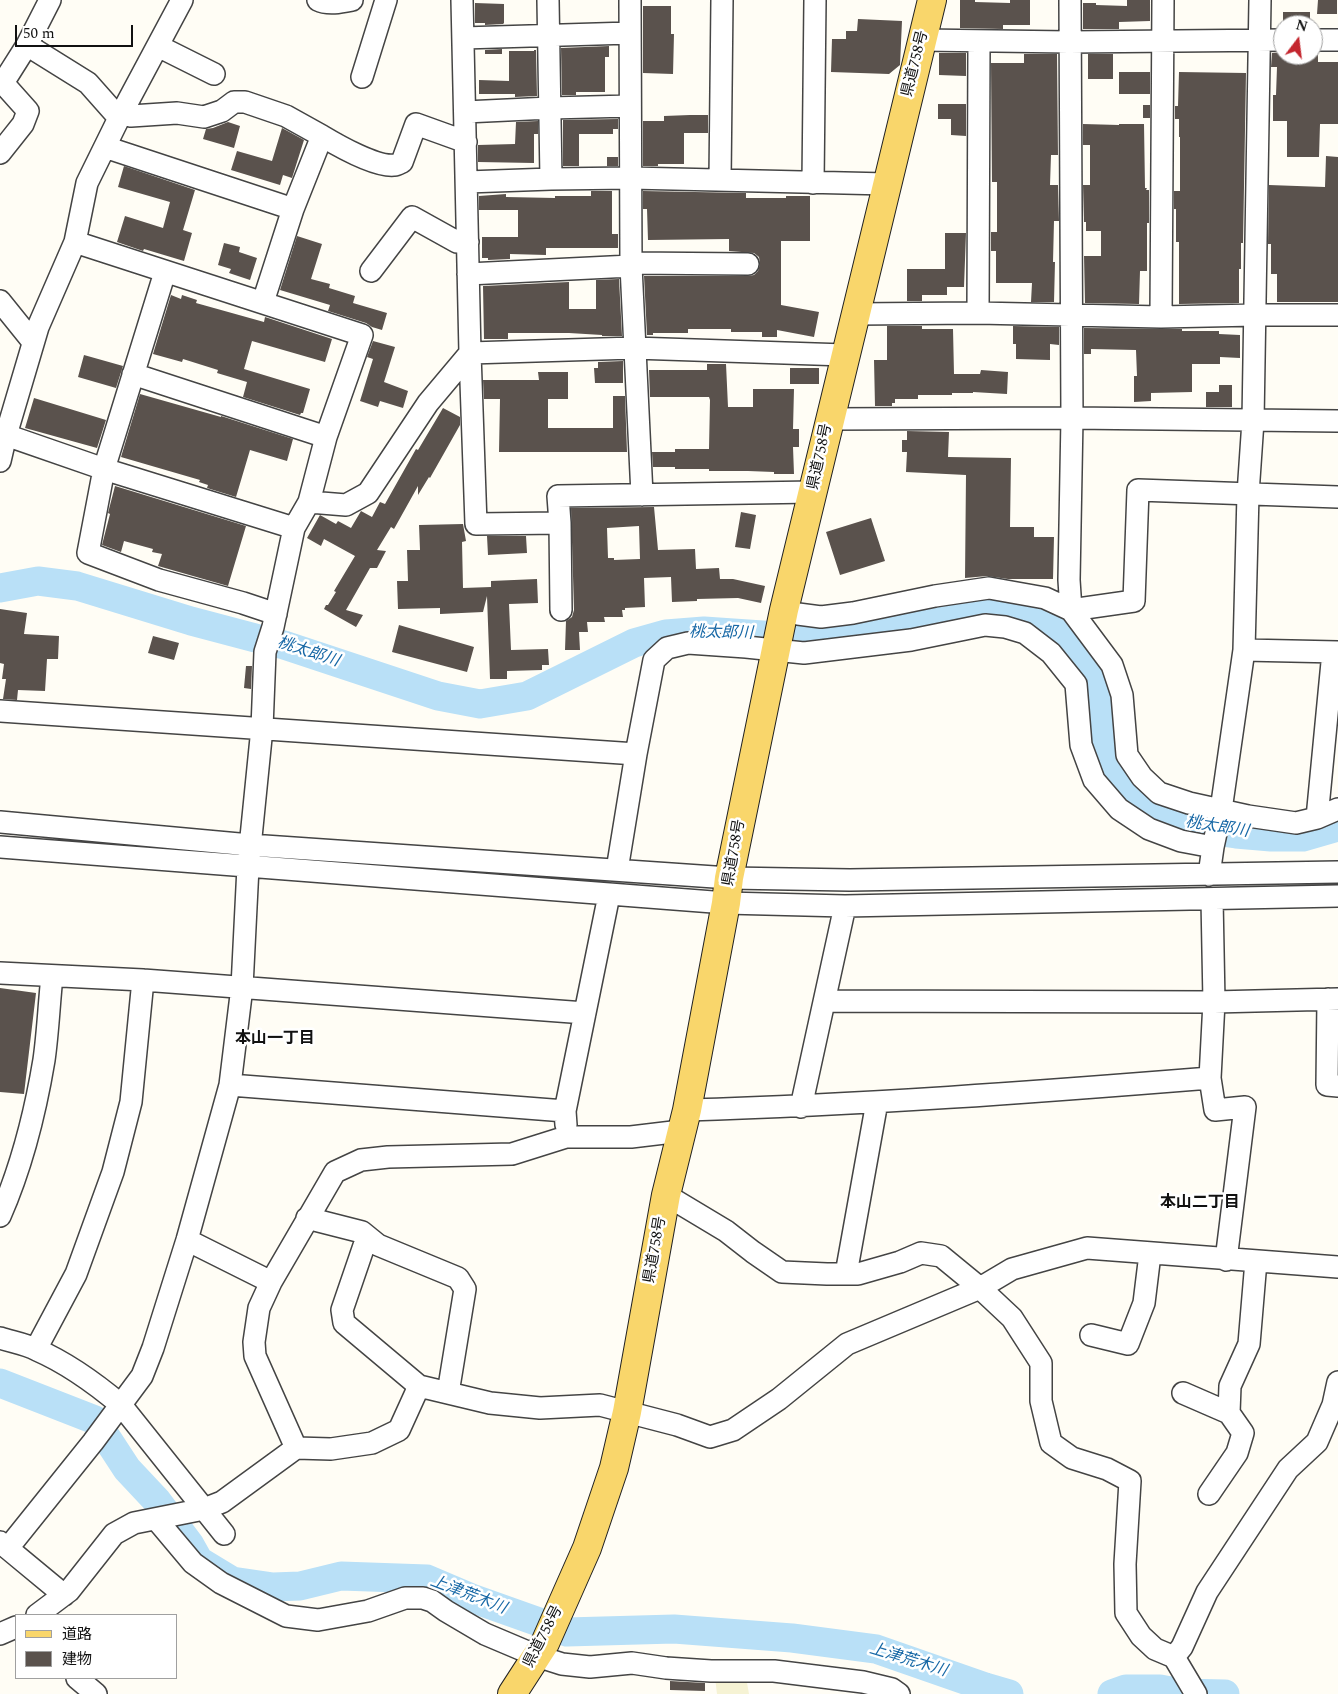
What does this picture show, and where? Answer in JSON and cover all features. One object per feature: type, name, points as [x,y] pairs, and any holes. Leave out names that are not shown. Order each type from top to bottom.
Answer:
[{"type":"main road","name":"県道758号","points":[[518,1692],[541,1649],[587,1548],[614,1468],[627,1412],[666,1195],[684,1121],[775,651],[814,492],[829,418],[932,0]]},
{"type":"street","points":[[0,153],[23,124],[28,111],[2,83],[27,45],[50,0]]},
{"type":"street","points":[[0,461],[3,434],[38,327],[75,242],[87,183],[120,116],[182,0]]},
{"type":"street","points":[[318,0],[321,2],[337,3],[352,0]]},
{"type":"street","points":[[362,77],[386,0]]},
{"type":"street","points":[[462,0],[476,524],[560,523]]},
{"type":"street","points":[[548,0],[551,179]]},
{"type":"street","points":[[642,495],[631,264],[630,0],[645,0]]},
{"type":"street","points":[[720,180],[722,0]]},
{"type":"street","points":[[813,183],[815,0]]},
{"type":"street","points":[[1070,0],[1070,315],[1072,418],[1069,580],[1071,610]]},
{"type":"street","points":[[1161,317],[1163,0]]},
{"type":"street","points":[[1210,874],[1244,650],[1248,494],[1253,421],[1260,0]]},
{"type":"street","points":[[463,38],[630,33]]},
{"type":"street","points":[[922,40],[1069,42],[1273,40]]},
{"type":"street","points":[[1323,40],[1338,40]]},
{"type":"street","points":[[978,313],[980,41]]},
{"type":"street","points":[[27,45],[88,83],[120,116],[178,113],[204,117],[222,111],[234,102],[245,102],[286,116],[349,151],[382,164],[394,165],[402,162],[416,124],[466,142]]},
{"type":"street","points":[[158,46],[214,74]]},
{"type":"street","points":[[465,112],[630,106]]},
{"type":"street","points":[[263,302],[293,209],[322,136]]},
{"type":"street","points":[[105,147],[293,209]]},
{"type":"street","points":[[467,182],[631,178],[887,184]]},
{"type":"street","points":[[371,271],[412,217],[457,242],[468,242]]},
{"type":"street","points":[[64,1595],[4,1545],[93,1442],[142,1376],[153,1348],[186,1240],[230,1085],[242,987],[248,867],[262,728],[265,652],[276,614],[294,528],[309,502],[326,437],[362,334],[75,242]]},
{"type":"street","points":[[468,274],[631,264],[748,264]]},
{"type":"street","points":[[165,272],[104,469],[88,553],[159,580],[276,614]]},
{"type":"street","points":[[0,301],[33,342]]},
{"type":"street","points":[[856,314],[978,313],[1161,317],[1338,315]]},
{"type":"street","points":[[309,502],[346,505],[368,493],[428,403],[470,353],[634,348],[845,355]]},
{"type":"street","points":[[133,374],[326,437]]},
{"type":"street","points":[[829,418],[1338,421]]},
{"type":"street","points":[[3,434],[104,469],[294,528]]},
{"type":"street","points":[[1071,610],[1134,601],[1138,490],[1338,497]]},
{"type":"street","points":[[561,610],[558,496],[814,492]]},
{"type":"street","points":[[784,610],[820,618],[935,596],[989,588],[1045,598],[1071,610],[1112,665],[1122,695],[1127,755],[1142,777],[1159,793],[1189,803],[1248,816],[1296,823],[1317,818],[1338,809]]},
{"type":"street","points":[[617,870],[654,660],[667,648],[688,643],[804,653],[911,640],[985,625],[1006,627],[1025,633],[1051,653],[1076,684],[1081,745],[1094,780],[1120,810],[1149,829],[1182,841],[1213,847]]},
{"type":"street","points":[[1244,650],[1335,652],[1317,818]]},
{"type":"street","points":[[0,711],[636,754]]},
{"type":"street","points":[[0,822],[250,845],[617,870],[728,890],[845,906],[1338,896]]},
{"type":"street","points":[[0,847],[609,895],[728,890],[850,880],[1338,872]]},
{"type":"street","points":[[566,1138],[565,1111],[609,895]]},
{"type":"street","points":[[1212,899],[1214,1002],[1210,1078],[1215,1110],[1245,1107],[1226,1260]]},
{"type":"street","points":[[801,1107],[845,906]]},
{"type":"street","points":[[0,973],[143,980],[585,1013]]},
{"type":"street","points":[[0,1216],[13,1187],[31,1128],[44,1059],[52,976]]},
{"type":"street","points":[[36,1349],[76,1274],[113,1172],[131,1102],[143,980]]},
{"type":"street","points":[[825,1001],[1214,1002],[1333,999],[1327,1085],[1338,1086]]},
{"type":"street","points":[[296,1448],[255,1356],[254,1342],[258,1308],[334,1172],[360,1160],[388,1157],[512,1154],[566,1138],[631,1137],[684,1121],[801,1107],[1210,1078]]},
{"type":"street","points":[[230,1085],[565,1111]]},
{"type":"street","points":[[846,1274],[877,1102]]},
{"type":"street","points":[[666,1195],[726,1231],[752,1252],[782,1272],[858,1274],[900,1262],[921,1253],[940,1256],[980,1288],[1012,1318],[1041,1363],[1041,1401],[1051,1443],[1072,1458],[1107,1468],[1130,1481],[1125,1564],[1126,1613],[1141,1636],[1148,1643],[1155,1649],[1174,1657],[1196,1694]]},
{"type":"street","points":[[308,1218],[362,1232],[378,1245],[458,1278],[465,1289],[448,1394]]},
{"type":"street","points":[[368,1237],[342,1310],[344,1323],[419,1386],[490,1403],[540,1408],[600,1406],[677,1425],[710,1438],[732,1430],[779,1399],[847,1344],[980,1288],[1012,1269],[1087,1248],[1338,1267]]},
{"type":"street","points":[[186,1240],[271,1282]]},
{"type":"street","points":[[1091,1335],[1128,1344],[1144,1303],[1150,1254]]},
{"type":"street","points":[[1229,1413],[1230,1386],[1249,1344],[1256,1261]]},
{"type":"street","points":[[0,1338],[36,1349],[103,1390],[117,1411],[200,1510],[224,1534]]},
{"type":"street","points":[[1174,1657],[1182,1647],[1207,1592],[1288,1469],[1317,1442],[1333,1405],[1338,1382]]},
{"type":"street","points":[[38,1614],[69,1591],[114,1534],[134,1523],[200,1510],[222,1502],[296,1448],[330,1449],[372,1443],[399,1430],[419,1386]]},
{"type":"street","points":[[1183,1393],[1229,1413],[1243,1433],[1237,1453],[1209,1494]]},
{"type":"street","points":[[159,1518],[193,1563],[221,1583],[286,1616],[318,1620],[368,1611],[405,1598],[423,1598],[432,1601],[485,1634],[541,1649],[562,1664],[590,1667],[632,1663],[666,1668],[711,1671],[774,1671],[863,1682],[892,1689],[900,1694]]},
{"type":"street","points":[[0,1634],[15,1627]]},
{"type":"street","points":[[78,1679],[96,1694]]},
{"type":"shaded area","points":[[715,1677],[746,1677],[749,1694],[717,1694]]},
{"type":"building","points":[[960,0],[1010,3],[1010,0],[1030,0],[1030,25],[1003,25],[1003,29],[960,28]]},
{"type":"building","points":[[1127,0],[1150,0],[1150,21],[1119,22],[1119,29],[1083,29],[1083,3],[1127,6]]},
{"type":"building","points":[[1318,0],[1337,0],[1337,14],[1317,14]]},
{"type":"building","points":[[475,3],[504,4],[504,23],[485,25],[485,23],[475,23]]},
{"type":"building","points":[[643,6],[671,6],[671,34],[674,34],[673,74],[643,73]]},
{"type":"building","points":[[1283,12],[1310,12],[1310,15],[1283,15]]},
{"type":"building","points":[[858,19],[902,21],[900,65],[889,74],[831,72],[832,39],[846,39],[846,31],[857,31]]},
{"type":"building","points":[[609,46],[609,57],[605,57],[605,92],[576,92],[576,95],[562,95],[561,48]]},
{"type":"building","points":[[502,49],[502,54],[485,54],[485,50]]},
{"type":"building","points":[[536,50],[537,96],[515,97],[515,94],[479,94],[479,80],[509,81],[509,51]]},
{"type":"building","points":[[939,53],[966,53],[966,76],[939,75]]},
{"type":"building","points":[[1272,53],[1273,65],[1323,65],[1323,62],[1338,62],[1338,124],[1320,124],[1319,157],[1287,157],[1287,121],[1273,121],[1273,95],[1276,95],[1277,67],[1271,67]]},
{"type":"building","points":[[1024,54],[1057,54],[1058,155],[1051,155],[1050,185],[1058,185],[1059,221],[1054,221],[1054,302],[1031,302],[1032,283],[996,283],[996,251],[991,251],[991,232],[997,232],[997,182],[992,182],[991,63],[1024,63]]},
{"type":"building","points":[[1088,54],[1113,54],[1113,79],[1088,79]]},
{"type":"building","points":[[1119,72],[1150,72],[1150,94],[1119,94]]},
{"type":"building","points":[[1179,72],[1246,73],[1243,243],[1241,243],[1241,269],[1239,269],[1239,303],[1179,304],[1179,242],[1176,242],[1174,191],[1180,191],[1179,119],[1175,119],[1175,106],[1178,106]]},
{"type":"building","points":[[938,104],[966,104],[966,136],[951,135],[951,119],[938,119]]},
{"type":"building","points":[[1143,105],[1150,105],[1150,118],[1143,118]]},
{"type":"building","points":[[708,115],[708,133],[684,133],[684,164],[643,166],[643,121],[664,121],[664,116]]},
{"type":"building","points":[[618,119],[618,129],[613,129],[613,134],[579,134],[579,166],[563,166],[563,120]]},
{"type":"building","points":[[538,121],[538,134],[534,134],[534,163],[478,162],[478,145],[515,144],[516,122]]},
{"type":"building","points":[[228,122],[240,126],[234,148],[203,139],[206,129]]},
{"type":"building","points":[[1083,124],[1144,124],[1145,188],[1149,190],[1149,223],[1147,223],[1147,271],[1140,271],[1139,304],[1085,303],[1084,256],[1101,256],[1101,231],[1086,231],[1086,222],[1084,222],[1083,185],[1090,185],[1090,145],[1083,145]]},
{"type":"building","points":[[282,128],[304,140],[292,178],[283,175],[280,185],[231,170],[237,151],[272,161]]},
{"type":"building","points":[[1326,156],[1338,157],[1338,302],[1277,302],[1277,274],[1271,274],[1271,244],[1268,244],[1269,185],[1325,187]]},
{"type":"building","points":[[607,157],[618,157],[618,166],[607,166]]},
{"type":"building","points":[[124,166],[195,190],[183,230],[192,233],[184,261],[144,249],[143,251],[117,242],[125,216],[163,228],[170,202],[118,187]]},
{"type":"building","points":[[591,191],[612,191],[612,234],[618,234],[618,248],[546,248],[546,255],[510,254],[510,259],[488,260],[488,258],[482,258],[482,237],[518,237],[518,210],[479,210],[479,196],[506,194],[506,197],[555,198],[555,196],[591,196]]},
{"type":"building","points":[[643,191],[746,193],[746,198],[810,196],[810,241],[781,241],[781,305],[819,312],[814,337],[777,330],[777,337],[762,337],[762,332],[731,332],[731,329],[688,329],[688,333],[653,333],[653,335],[647,335],[644,276],[748,276],[754,275],[758,271],[760,264],[759,257],[754,253],[729,251],[729,239],[648,240],[647,209],[643,209]]},
{"type":"building","points":[[945,233],[966,233],[964,287],[947,287],[947,295],[922,295],[922,301],[907,301],[907,269],[945,269]]},
{"type":"building","points":[[297,236],[322,244],[311,279],[330,284],[329,288],[355,296],[353,303],[387,313],[382,330],[328,311],[330,305],[280,290]]},
{"type":"building","points":[[224,243],[240,247],[239,252],[257,258],[250,280],[229,273],[231,269],[218,265]]},
{"type":"building","points":[[619,279],[622,336],[569,333],[508,333],[508,339],[484,339],[483,286],[569,282],[569,309],[596,309],[596,280]]},
{"type":"building","points":[[171,295],[181,299],[182,295],[197,300],[196,303],[264,322],[265,317],[332,339],[325,362],[252,341],[244,369],[310,389],[303,413],[300,415],[243,397],[247,382],[217,373],[218,370],[183,359],[182,362],[153,354]]},
{"type":"building","points":[[887,326],[922,326],[922,329],[953,329],[954,374],[980,374],[981,370],[1008,372],[1007,394],[973,392],[952,393],[952,395],[918,395],[918,399],[895,399],[895,403],[892,403],[892,406],[875,406],[874,360],[887,360]]},
{"type":"building","points":[[1013,326],[1059,327],[1059,345],[1050,344],[1050,360],[1016,359],[1016,344],[1013,344]]},
{"type":"building","points":[[1084,328],[1182,329],[1182,331],[1219,331],[1219,334],[1240,335],[1240,358],[1220,357],[1220,364],[1192,364],[1192,392],[1151,393],[1151,401],[1134,402],[1134,376],[1137,376],[1136,350],[1091,349],[1091,354],[1084,354]]},
{"type":"building","points":[[373,341],[395,347],[384,382],[408,391],[403,408],[380,401],[378,407],[360,401],[373,359],[367,357]]},
{"type":"building","points":[[84,355],[123,366],[116,388],[78,377]]},
{"type":"building","points":[[623,361],[623,383],[595,383],[594,368],[598,368],[598,362]]},
{"type":"building","points":[[707,364],[726,364],[728,407],[753,407],[753,389],[794,389],[793,429],[799,429],[799,447],[793,447],[794,474],[653,467],[652,452],[675,452],[675,449],[709,449],[710,400],[709,397],[650,397],[649,370],[707,370]]},
{"type":"building","points":[[790,368],[819,368],[819,384],[790,384]]},
{"type":"building","points":[[538,372],[568,372],[568,399],[548,399],[548,428],[613,428],[613,396],[625,396],[627,452],[499,452],[500,399],[484,399],[483,380],[539,380]]},
{"type":"building","points":[[1219,385],[1232,385],[1232,407],[1206,407],[1206,392],[1219,392]]},
{"type":"building","points":[[140,394],[221,416],[293,439],[287,461],[250,450],[236,497],[207,488],[208,485],[199,482],[200,480],[121,457]]},
{"type":"building","points":[[34,398],[106,420],[97,448],[25,428]]},
{"type":"building","points":[[443,408],[460,417],[460,425],[430,478],[418,495],[418,486],[394,529],[391,527],[377,550],[386,551],[377,568],[370,568],[346,610],[363,615],[356,627],[324,609],[336,592],[334,591],[355,556],[324,539],[321,546],[307,538],[320,515],[336,524],[338,521],[351,528],[361,511],[372,517],[380,502],[385,504],[416,449],[418,450]]},
{"type":"building","points":[[907,431],[949,432],[948,457],[1011,458],[1010,527],[1034,527],[1034,537],[1054,537],[1053,579],[1008,579],[987,576],[965,578],[966,475],[906,472],[907,452],[902,452],[902,440],[907,440]]},
{"type":"building","points":[[115,486],[246,526],[228,586],[158,566],[162,554],[152,552],[153,549],[124,541],[121,552],[102,545]]},
{"type":"building","points":[[654,507],[658,550],[695,549],[696,569],[719,568],[720,579],[733,579],[765,586],[761,603],[738,598],[672,602],[671,577],[644,578],[645,607],[625,608],[625,610],[622,610],[623,617],[604,617],[605,622],[587,622],[588,632],[579,632],[580,650],[565,650],[566,621],[572,617],[574,610],[571,508]],"holes":[[[639,526],[640,559],[614,560],[614,558],[608,558],[607,528]]]},
{"type":"building","points":[[741,512],[756,515],[750,549],[735,547]]},
{"type":"building","points":[[871,518],[885,561],[840,575],[826,532]]},
{"type":"building","points":[[463,524],[466,541],[462,542],[463,588],[491,587],[491,581],[537,579],[538,603],[509,604],[511,650],[548,649],[549,665],[542,665],[542,670],[507,671],[507,679],[490,679],[487,596],[483,612],[440,614],[440,608],[398,609],[397,581],[408,581],[407,550],[420,550],[419,525]]},
{"type":"building","points":[[487,536],[526,536],[527,553],[488,555]]},
{"type":"building","points":[[0,609],[27,613],[24,634],[59,636],[58,659],[47,659],[45,691],[18,690],[17,700],[3,699],[6,679],[2,679],[4,664],[0,663]]},
{"type":"building","points":[[399,625],[474,647],[467,672],[392,652]]},
{"type":"building","points":[[153,636],[179,643],[174,660],[148,653]]},
{"type":"building","points":[[246,666],[252,666],[251,689],[244,688]]},
{"type":"building","points":[[0,988],[36,993],[24,1094],[0,1092]]},
{"type":"building","points":[[670,1681],[705,1683],[705,1691],[670,1690]]},
{"type":"waterway","name":"桃太郎川","points":[[0,588],[38,581],[77,586],[191,621],[284,645],[438,696],[480,704],[527,696],[634,643],[666,634],[704,631],[806,638],[844,635],[908,622],[976,605],[999,605],[1040,615],[1083,651],[1096,677],[1106,755],[1117,780],[1140,803],[1170,819],[1201,829],[1236,834],[1303,837],[1338,827]]},
{"type":"waterway","name":"上津荒木川","points":[[0,1383],[95,1420],[127,1469],[157,1501],[190,1545],[199,1561],[232,1581],[273,1587],[300,1586],[341,1576],[427,1579],[474,1599],[567,1632],[674,1629],[792,1638],[876,1649],[1009,1694]]},
{"type":"waterway","name":"上津荒木川","points":[[1112,1694],[1126,1689],[1160,1689],[1181,1693],[1225,1694]]},
{"type":"district","name":"本山一丁目","points":[[275,1040]]},
{"type":"district","name":"本山二丁目","points":[[1200,1204]]}]
